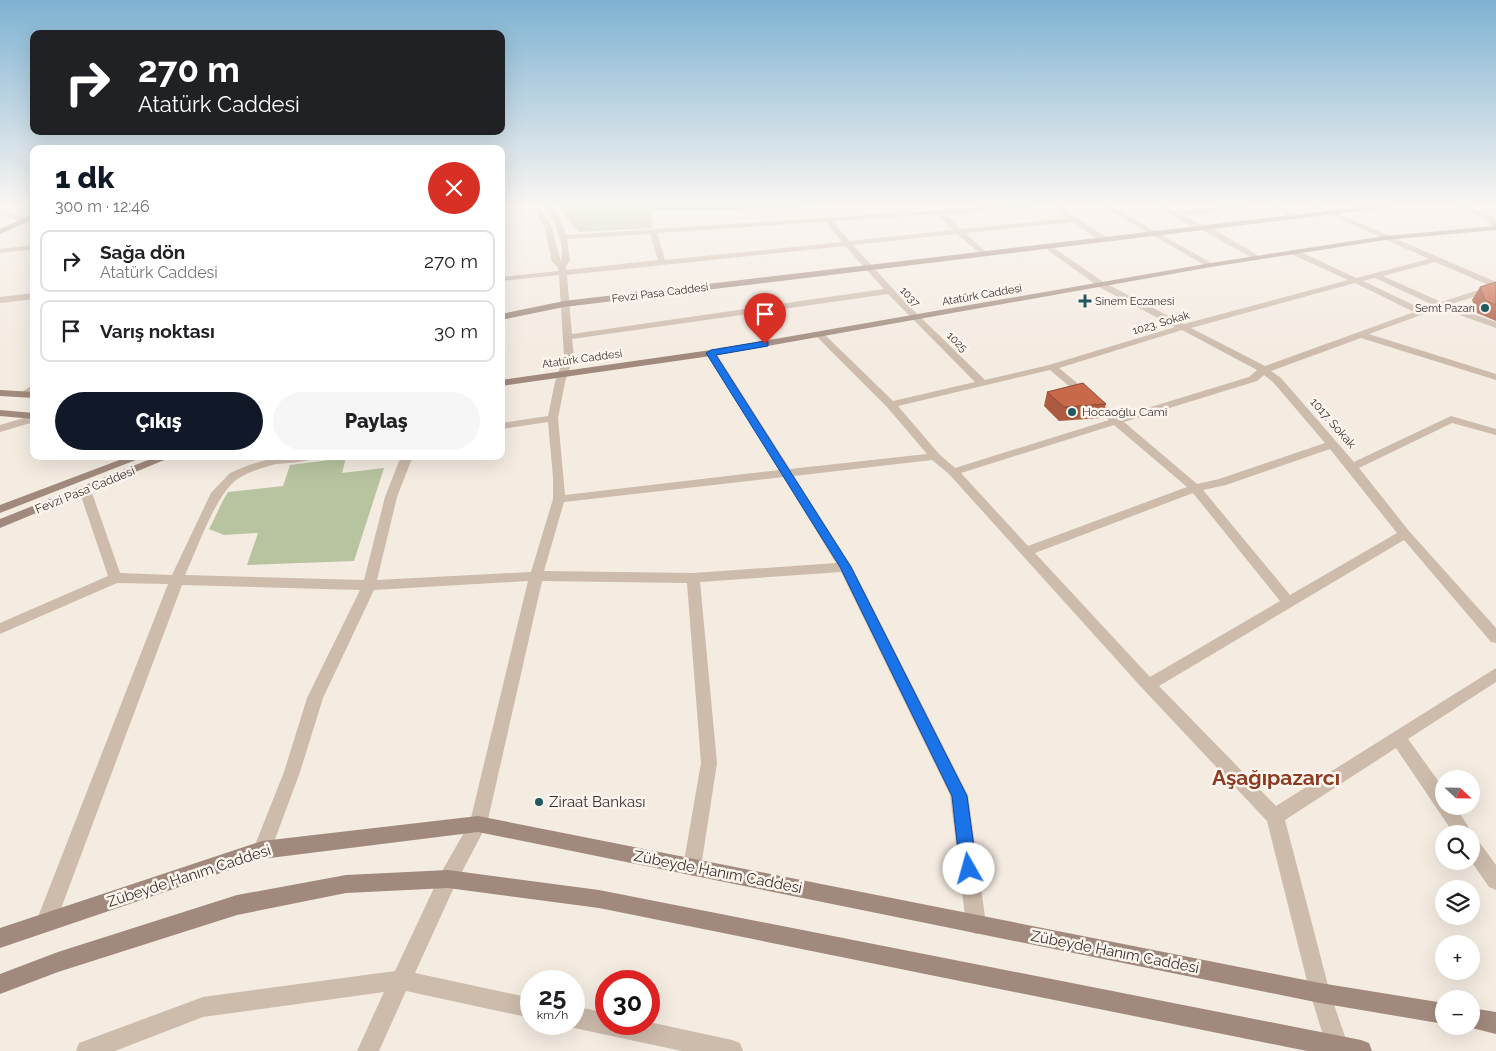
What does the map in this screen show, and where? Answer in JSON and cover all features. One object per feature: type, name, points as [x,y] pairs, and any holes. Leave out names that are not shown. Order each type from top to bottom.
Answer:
[{"type":"street","points":[[555,255],[556,262],[562,269]]},
{"type":"street","points":[[368,1051],[448,879],[478,824],[536,576],[553,524],[559,499],[559,477],[553,418],[556,396],[569,356],[562,269],[566,261],[566,255]]},
{"type":"street","points":[[660,255],[662,262]]},
{"type":"street","points":[[505,278],[562,269],[730,255]]},
{"type":"street","name":"1037","points":[[857,255],[915,318]]},
{"type":"street","name":"Fevzi Pasa Caddesi","points":[[505,316],[564,304],[975,255]]},
{"type":"street","name":"1017. Sokak","points":[[1061,255],[1102,285],[1180,328],[1264,370],[1277,380],[1333,444],[1405,534],[1496,638]]},
{"type":"street","points":[[1193,255],[1211,265]]},
{"type":"street","points":[[1253,255],[1259,258]]},
{"type":"street","name":"Atatürk Caddesi","points":[[505,382],[711,353],[1276,255]]},
{"type":"street","points":[[1300,255],[1422,312]]},
{"type":"street","points":[[1426,255],[1496,286]]},
{"type":"street","name":"1023. Sokak","points":[[891,405],[1052,367],[1180,328],[1436,259]]},
{"type":"street","points":[[1377,276],[1440,305],[1496,325]]},
{"type":"street","points":[[953,472],[1253,380],[1264,370],[1496,286]]},
{"type":"street","points":[[567,338],[889,291]]},
{"type":"street","points":[[0,300],[30,296]]},
{"type":"street","name":"1025","points":[[915,318],[982,383]]},
{"type":"street","points":[[820,335],[891,405],[935,456],[953,472],[1148,684],[1275,817],[1320,993],[1338,1049]]},
{"type":"street","points":[[1362,335],[1496,377]]},
{"type":"street","points":[[711,353],[788,473],[845,567],[959,796],[976,924]]},
{"type":"street","points":[[1052,367],[1195,488],[1289,603]]},
{"type":"street","points":[[0,393],[30,392]]},
{"type":"street","points":[[0,413],[30,417]]},
{"type":"street","points":[[0,429],[30,418]]},
{"type":"street","points":[[505,425],[553,418]]},
{"type":"street","points":[[1352,467],[1451,419],[1496,432]]},
{"type":"street","points":[[1026,552],[1195,488],[1222,482],[1333,444]]},
{"type":"street","points":[[559,499],[935,456]]},
{"type":"street","name":"Fevzi Pasa Caddesi","points":[[0,509],[130,460]]},
{"type":"street","name":"Fevzi Pasa Caddesi","points":[[0,524],[160,460]]},
{"type":"street","points":[[46,922],[177,579],[217,493],[226,482],[242,471],[263,464],[287,460]]},
{"type":"street","points":[[262,850],[292,772],[315,698],[369,584],[391,497],[405,460]]},
{"type":"street","points":[[85,490],[115,578]]},
{"type":"street","points":[[1148,684],[1405,534]]},
{"type":"street","points":[[0,629],[115,578],[369,584],[536,576],[693,578],[845,567]]},
{"type":"street","points":[[692,867],[709,763],[693,578]]},
{"type":"street","points":[[1275,817],[1496,674]]},
{"type":"street","points":[[1398,738],[1435,792]]},
{"type":"street","name":"Zübeyde Hanım Caddesi","points":[[0,938],[262,850],[478,824],[1320,993],[1435,1012]]},
{"type":"street","points":[[1480,858],[1496,881]]},
{"type":"street","points":[[0,984],[68,959],[237,905],[346,884],[448,879],[599,899],[1338,1049],[1360,1051]]},
{"type":"street","points":[[87,1051],[204,1007],[401,980],[520,1006]]},
{"type":"street","points":[[585,1019],[732,1051]]},
{"type":"street","points":[[1480,1020],[1496,1023]]},
{"type":"green space","points":[[345,460],[342,473],[384,468],[354,561],[247,565],[258,533],[224,535],[209,529],[228,492],[283,486],[290,465]]},
{"type":"building","points":[[1496,282],[1496,305],[1485,300],[1480,287]]},
{"type":"building","points":[[1083,383],[1106,404],[1064,407],[1047,392]]},
{"type":"place","name":"Sinem Eczanesi","points":[[1085,301]]},
{"type":"place","name":"Semt Pazarı","points":[[1485,308]]},
{"type":"place","name":"Hocaoğlu Cami","points":[[1072,412]]},
{"type":"place","name":"Ziraat Bankası","points":[[539,802]]},
{"type":"district","name":"Aşağıpazarcı","points":[[1276,777]]},
{"type":"route","points":[[765,344],[711,353],[788,473],[845,567],[959,796],[969,869]]}]
